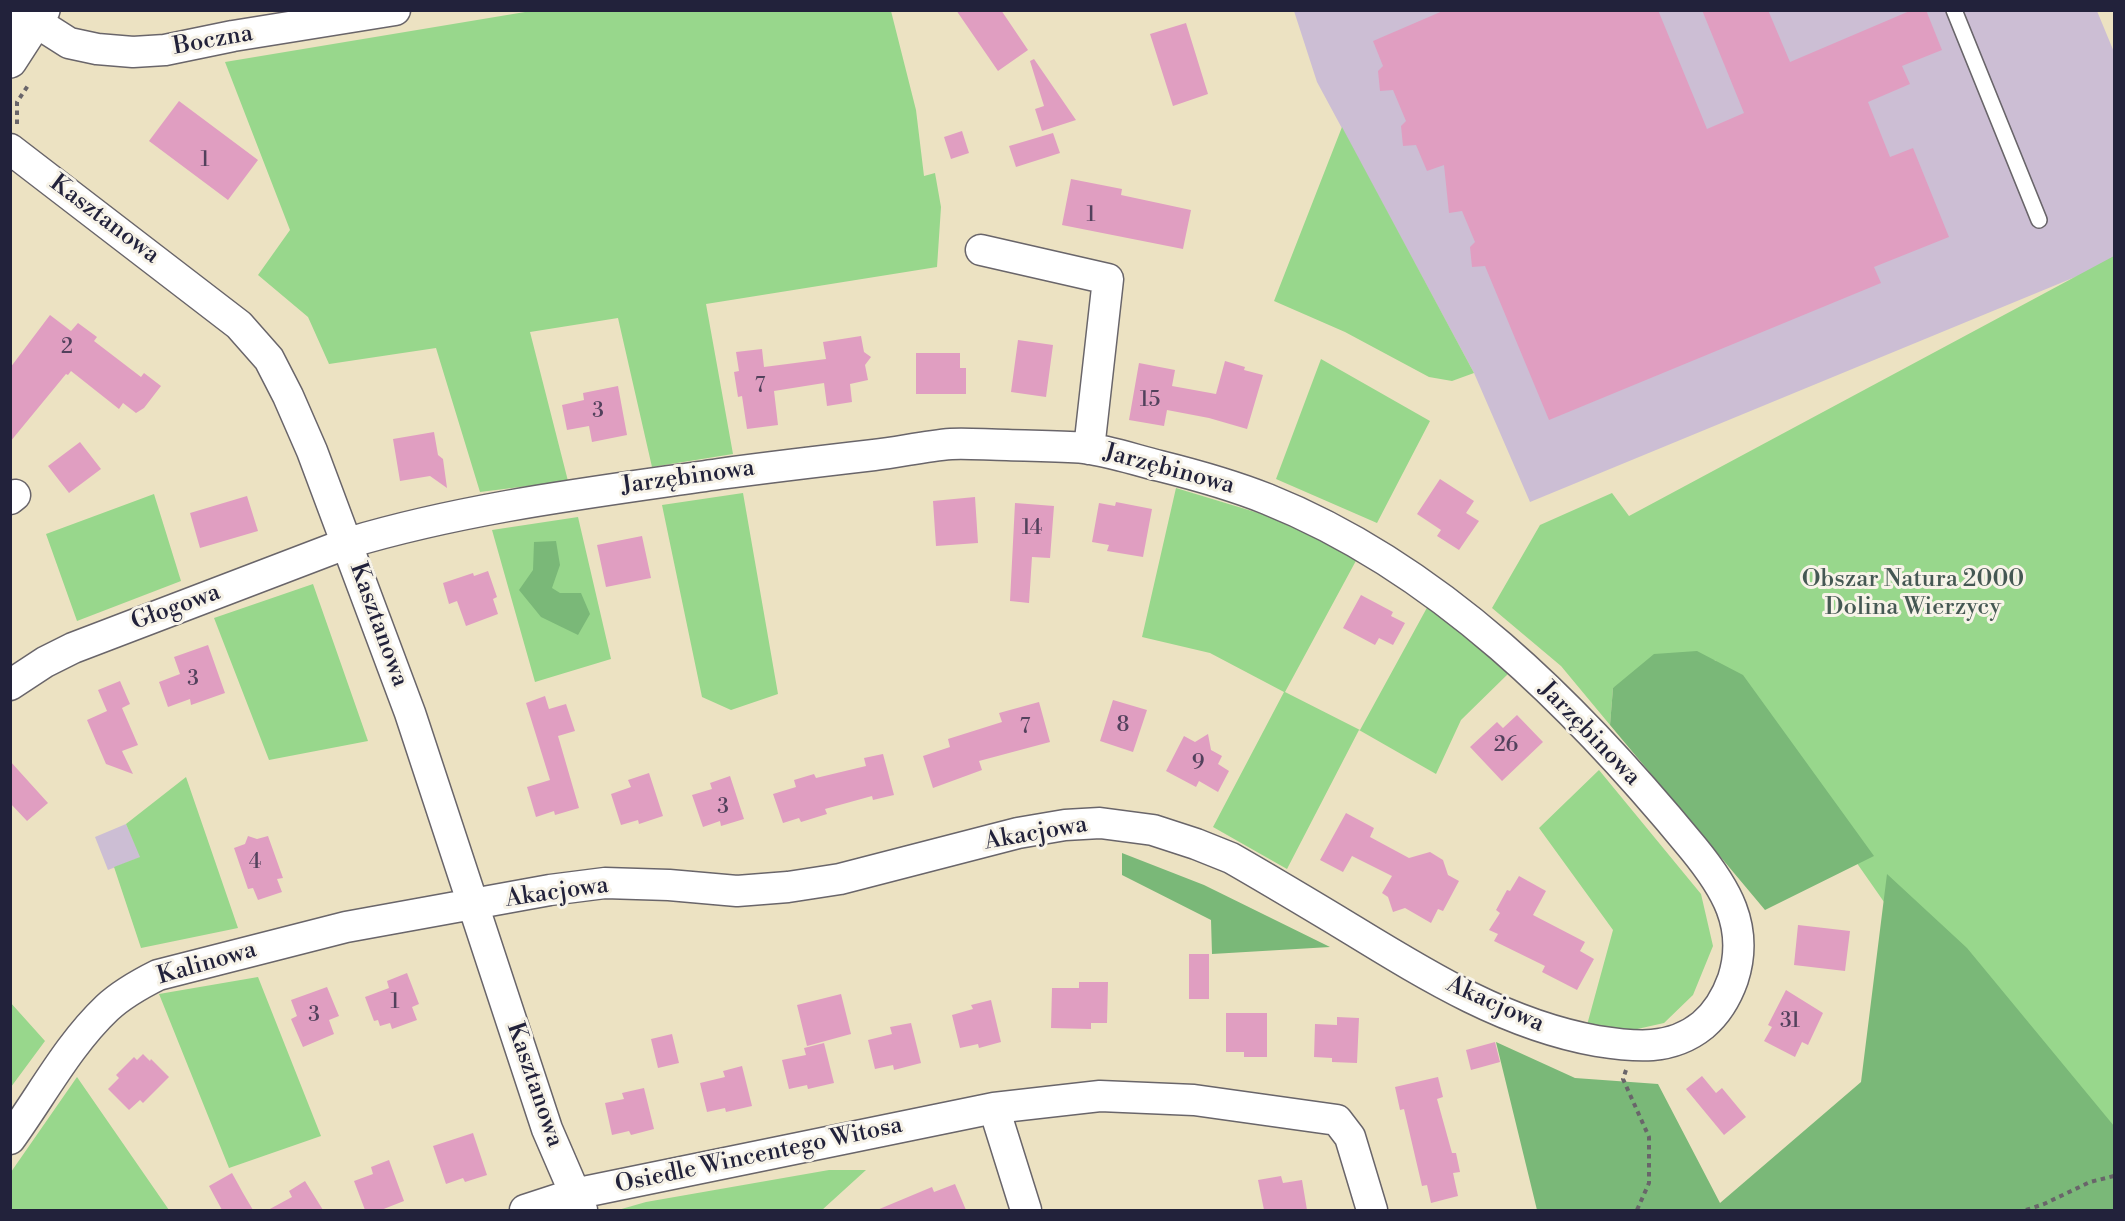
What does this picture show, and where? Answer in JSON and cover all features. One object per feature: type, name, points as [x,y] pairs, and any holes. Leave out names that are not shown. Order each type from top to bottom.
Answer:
[{"type":"street","name":"Boczna","points":[[31,19],[69,43],[97,49],[132,52],[165,50],[233,36],[395,10]]},
{"type":"street","points":[[10,61],[31,19]]},
{"type":"street","name":"Kasztanowa","points":[[10,149],[239,325],[268,359],[288,396],[348,543],[410,713],[547,1129],[578,1202]]},
{"type":"street","points":[[981,250],[1108,279],[1089,449]]},
{"type":"street","name":"Jarzębinowa","points":[[348,543],[385,532],[538,500],[813,460],[876,455],[954,444],[1089,449],[1206,478],[1267,499],[1369,550],[1430,590],[1513,658],[1568,709],[1654,801],[1722,887],[1736,921],[1739,949],[1731,984],[1720,1006]]},
{"type":"street","name":"Głogowa","points":[[10,685],[45,662],[73,648],[348,543]]},
{"type":"street","name":"Akacjowa","points":[[474,905],[550,890],[605,883],[669,885],[737,891],[788,887],[840,879],[1030,831],[1065,825],[1128,826],[1174,837],[1231,858],[1432,977],[1494,1009],[1569,1036],[1634,1047],[1658,1045],[1680,1038],[1702,1025],[1720,1006]]},
{"type":"street","name":"Kalinowa","points":[[10,1139],[59,1067],[94,1022],[131,989],[158,975],[346,927],[474,905]]},
{"type":"street","name":"Osiedle Wincentego Witosa","points":[[525,1210],[578,1202],[994,1108],[1100,1096],[1194,1100],[1337,1119],[1350,1137],[1372,1210]]},
{"type":"street","points":[[994,1108],[1026,1210]]},
{"type":"lane","points":[[1954,10],[2039,220]]},
{"type":"path","points":[[1634,1047],[1623,1078],[1649,1137],[1650,1183],[1636,1210]]},
{"type":"path","points":[[2026,1210],[2090,1182],[2115,1176]]},
{"type":"shaded area","points":[[1294,11],[2097,11],[2114,52],[2114,261],[1530,502],[1474,373],[1317,82]]},
{"type":"shaded area","points":[[126,824],[141,857],[108,870],[95,837]]},
{"type":"green space","points":[[531,11],[891,11],[916,110],[924,176],[935,173],[941,207],[937,267],[706,304],[733,454],[652,467],[618,318],[530,332],[568,481],[480,492],[436,348],[329,364],[308,317],[258,275],[290,230],[225,62]]},
{"type":"green space","points":[[1342,127],[1474,373],[1452,381],[1429,377],[1345,332],[1274,301]]},
{"type":"green space","name":"Obszar Natura 2000 Dolina Wierzycy","points":[[2114,256],[2114,1210],[1855,1169],[1891,912],[1715,660],[1613,688],[1610,725],[1561,666],[1492,608],[1540,525],[1612,493],[1629,516]]},
{"type":"green space","points":[[1321,359],[1430,421],[1377,523],[1276,479]]},
{"type":"green space","points":[[1176,488],[1265,515],[1358,557],[1285,692],[1360,730],[1429,604],[1510,672],[1461,720],[1436,774],[1359,730],[1287,869],[1213,827],[1284,692],[1210,653],[1142,637]]},
{"type":"green space","points":[[743,493],[778,694],[731,710],[702,697],[662,505]]},
{"type":"green space","points":[[154,494],[181,581],[77,621],[46,534]]},
{"type":"green space","points":[[578,517],[611,659],[535,682],[492,530]]},
{"type":"green space","points":[[556,541],[560,565],[552,588],[560,593],[581,593],[590,614],[578,635],[541,617],[519,590],[533,570],[534,542]]},
{"type":"green space","points":[[313,584],[368,741],[269,760],[214,618]]},
{"type":"green space","points":[[1697,651],[1743,675],[1874,856],[1765,910],[1610,725],[1613,688],[1654,654]]},
{"type":"green space","points":[[1599,770],[1701,894],[1713,946],[1693,995],[1664,1023],[1624,1032],[1587,1025],[1613,930],[1539,828]]},
{"type":"green space","points":[[186,777],[238,928],[141,948],[114,867],[140,857],[126,824]]},
{"type":"green space","points":[[1122,853],[1204,885],[1330,947],[1212,954],[1211,920],[1122,875]]},
{"type":"green space","points":[[1887,874],[1967,948],[2114,1126],[2114,1210],[1537,1210],[1496,1042],[1575,1078],[1658,1084],[1720,1203],[1861,1082]]},
{"type":"green space","points":[[258,977],[321,1136],[229,1168],[159,994]]},
{"type":"green space","points":[[10,1002],[45,1041],[11,1087],[10,1086]]},
{"type":"green space","points":[[77,1077],[169,1210],[11,1210],[11,1172]]},
{"type":"green space","points":[[829,1170],[866,1170],[822,1210],[618,1210],[646,1202]]},
{"type":"building","points":[[956,10],[1001,10],[1028,50],[998,71]]},
{"type":"building","points":[[1445,10],[1658,10],[1707,129],[1744,113],[1702,10],[1768,10],[1790,62],[1912,10],[1926,10],[1942,50],[1902,66],[1910,84],[1868,102],[1890,157],[1913,148],[1949,237],[1874,267],[1881,283],[1549,420],[1485,266],[1472,267],[1470,247],[1475,242],[1462,211],[1449,213],[1444,165],[1427,171],[1416,145],[1403,146],[1401,126],[1406,121],[1393,90],[1380,91],[1378,71],[1383,66],[1373,41]]},
{"type":"building","points":[[1186,23],[1208,94],[1173,106],[1150,34]]},
{"type":"building","points":[[1034,59],[1076,120],[1042,131],[1035,109],[1044,106],[1030,61]]},
{"type":"building","points":[[179,101],[258,160],[228,200],[149,141]]},
{"type":"building","points":[[962,131],[969,153],[951,159],[944,137]]},
{"type":"building","points":[[1053,133],[1060,153],[1016,167],[1009,146]]},
{"type":"building","points":[[1071,179],[1122,189],[1121,195],[1191,210],[1183,249],[1062,225]]},
{"type":"building","points":[[50,315],[71,331],[78,323],[97,337],[94,341],[141,377],[144,373],[161,386],[144,408],[136,413],[123,403],[119,409],[71,371],[68,375],[66,374],[10,442],[10,368]]},
{"type":"building","points":[[861,336],[864,352],[871,357],[865,365],[868,380],[850,384],[852,402],[827,406],[824,383],[774,391],[778,425],[747,429],[742,396],[738,397],[734,372],[739,371],[736,352],[762,349],[764,367],[826,359],[823,342]]},
{"type":"building","points":[[1018,340],[1053,345],[1046,397],[1011,392]]},
{"type":"building","points":[[916,353],[960,353],[960,368],[966,368],[966,394],[916,394]]},
{"type":"building","points":[[1225,361],[1245,367],[1244,370],[1263,375],[1247,429],[1209,418],[1167,410],[1164,426],[1129,420],[1139,363],[1175,370],[1172,386],[1216,394]]},
{"type":"building","points":[[618,386],[627,435],[592,442],[589,426],[567,430],[562,405],[584,400],[583,393]]},
{"type":"building","points":[[434,432],[438,455],[443,459],[447,488],[430,476],[400,481],[393,439]]},
{"type":"building","points":[[80,442],[101,469],[69,493],[48,466]]},
{"type":"building","points":[[1440,479],[1474,501],[1466,513],[1479,521],[1459,550],[1437,536],[1441,530],[1417,514]]},
{"type":"building","points":[[247,496],[258,531],[200,548],[190,513]]},
{"type":"building","points":[[975,497],[978,543],[936,546],[933,501]]},
{"type":"building","points":[[1116,502],[1152,509],[1143,557],[1107,551],[1109,545],[1092,542],[1099,503],[1115,506]]},
{"type":"building","points":[[1015,503],[1054,506],[1050,558],[1032,557],[1029,603],[1010,601]]},
{"type":"building","points":[[642,536],[651,578],[606,587],[597,545]]},
{"type":"building","points":[[488,571],[497,597],[493,599],[498,614],[466,626],[457,601],[449,604],[443,583],[473,573],[474,576]]},
{"type":"building","points":[[1361,595],[1393,612],[1391,616],[1405,623],[1393,645],[1379,638],[1375,645],[1343,628]]},
{"type":"building","points":[[208,645],[225,693],[191,705],[190,699],[168,707],[159,682],[180,674],[174,657]]},
{"type":"building","points":[[120,681],[130,704],[122,708],[138,745],[122,751],[133,774],[106,764],[87,720],[107,711],[98,690]]},
{"type":"building","points":[[545,696],[549,709],[566,704],[575,731],[558,736],[579,808],[555,815],[554,811],[536,817],[527,787],[550,780],[526,703]]},
{"type":"building","points":[[1113,700],[1147,710],[1133,752],[1100,741]]},
{"type":"building","points":[[1039,702],[1050,742],[979,761],[982,770],[933,788],[923,756],[950,747],[948,739],[1002,722],[999,713]]},
{"type":"building","points":[[1517,715],[1543,742],[1502,781],[1470,747],[1497,722],[1503,728]]},
{"type":"building","points":[[1208,734],[1211,750],[1222,756],[1218,764],[1229,771],[1218,792],[1199,781],[1196,787],[1166,771],[1184,736],[1195,742]]},
{"type":"building","points":[[883,754],[894,795],[873,800],[872,796],[825,809],[827,814],[801,822],[799,818],[783,823],[773,794],[796,787],[794,780],[814,774],[816,778],[866,766],[864,758]]},
{"type":"building","points":[[10,761],[48,803],[27,821],[10,803]]},
{"type":"building","points":[[649,773],[663,816],[639,824],[638,820],[621,825],[611,794],[631,787],[628,780]]},
{"type":"building","points":[[730,776],[744,819],[721,826],[720,821],[703,827],[692,795],[712,789],[710,783]]},
{"type":"building","points":[[1346,813],[1374,828],[1370,837],[1409,858],[1430,852],[1443,860],[1448,875],[1459,881],[1443,911],[1438,909],[1431,923],[1405,908],[1393,912],[1388,897],[1382,893],[1392,876],[1352,856],[1343,872],[1320,860]]},
{"type":"building","points":[[248,836],[257,839],[268,836],[283,878],[277,879],[282,892],[258,900],[253,888],[248,889],[234,848],[245,844]]},
{"type":"building","points":[[1519,876],[1546,891],[1533,915],[1585,942],[1580,951],[1594,959],[1577,990],[1542,972],[1545,966],[1494,941],[1498,934],[1489,930],[1500,913],[1496,910],[1507,890],[1510,891]]},
{"type":"building","points":[[1798,925],[1850,931],[1845,971],[1794,965]]},
{"type":"building","points":[[1189,954],[1209,954],[1209,999],[1189,999]]},
{"type":"building","points":[[407,973],[419,1004],[412,1007],[417,1020],[392,1029],[390,1023],[380,1026],[378,1020],[374,1021],[365,997],[389,988],[387,981]]},
{"type":"building","points":[[1079,982],[1108,982],[1107,1023],[1091,1023],[1091,1029],[1051,1028],[1052,988],[1079,988]]},
{"type":"building","points":[[327,987],[339,1016],[329,1020],[334,1034],[303,1047],[291,1019],[297,1016],[291,1000]]},
{"type":"building","points":[[1786,990],[1823,1013],[1808,1045],[1802,1042],[1795,1057],[1764,1041],[1772,1027],[1768,1025]]},
{"type":"building","points":[[841,994],[851,1034],[807,1046],[797,1005]]},
{"type":"building","points":[[991,1000],[1001,1042],[979,1048],[978,1044],[960,1048],[952,1015],[973,1009],[971,1005]]},
{"type":"building","points":[[1226,1013],[1267,1013],[1267,1057],[1244,1057],[1244,1052],[1226,1052]]},
{"type":"building","points":[[1337,1017],[1359,1018],[1357,1063],[1332,1062],[1332,1058],[1314,1057],[1315,1024],[1337,1025]]},
{"type":"building","points":[[911,1023],[921,1063],[894,1070],[893,1065],[875,1069],[868,1040],[892,1034],[890,1027]]},
{"type":"building","points":[[672,1034],[679,1063],[658,1068],[651,1039]]},
{"type":"building","points":[[1495,1042],[1500,1062],[1471,1070],[1466,1050]]},
{"type":"building","points":[[824,1043],[834,1083],[808,1089],[807,1085],[789,1089],[782,1060],[806,1055],[804,1048]]},
{"type":"building","points":[[143,1054],[169,1077],[143,1103],[140,1100],[129,1110],[108,1089],[119,1078],[116,1075],[134,1057],[137,1060]]},
{"type":"building","points":[[742,1066],[752,1106],[726,1112],[725,1108],[707,1112],[700,1083],[725,1077],[723,1071]]},
{"type":"building","points":[[1702,1076],[1716,1093],[1722,1088],[1746,1117],[1724,1135],[1686,1089]]},
{"type":"building","points":[[1438,1077],[1443,1097],[1437,1099],[1452,1153],[1456,1153],[1460,1172],[1453,1173],[1458,1196],[1431,1203],[1427,1185],[1422,1186],[1404,1109],[1400,1110],[1395,1087]]},
{"type":"building","points":[[644,1088],[654,1129],[631,1135],[629,1131],[612,1135],[605,1103],[624,1099],[622,1093]]},
{"type":"building","points":[[473,1133],[487,1175],[465,1182],[463,1178],[446,1184],[433,1146]]},
{"type":"building","points":[[389,1160],[404,1201],[381,1210],[365,1210],[354,1181],[373,1174],[371,1167]]},
{"type":"building","points":[[232,1173],[253,1210],[222,1210],[209,1186]]},
{"type":"building","points":[[1281,1176],[1283,1183],[1302,1180],[1307,1210],[1264,1210],[1258,1180]]},
{"type":"building","points":[[305,1181],[323,1210],[268,1210],[292,1197],[289,1191]]},
{"type":"building","points":[[955,1184],[966,1210],[877,1210],[932,1187],[934,1192]]}]
